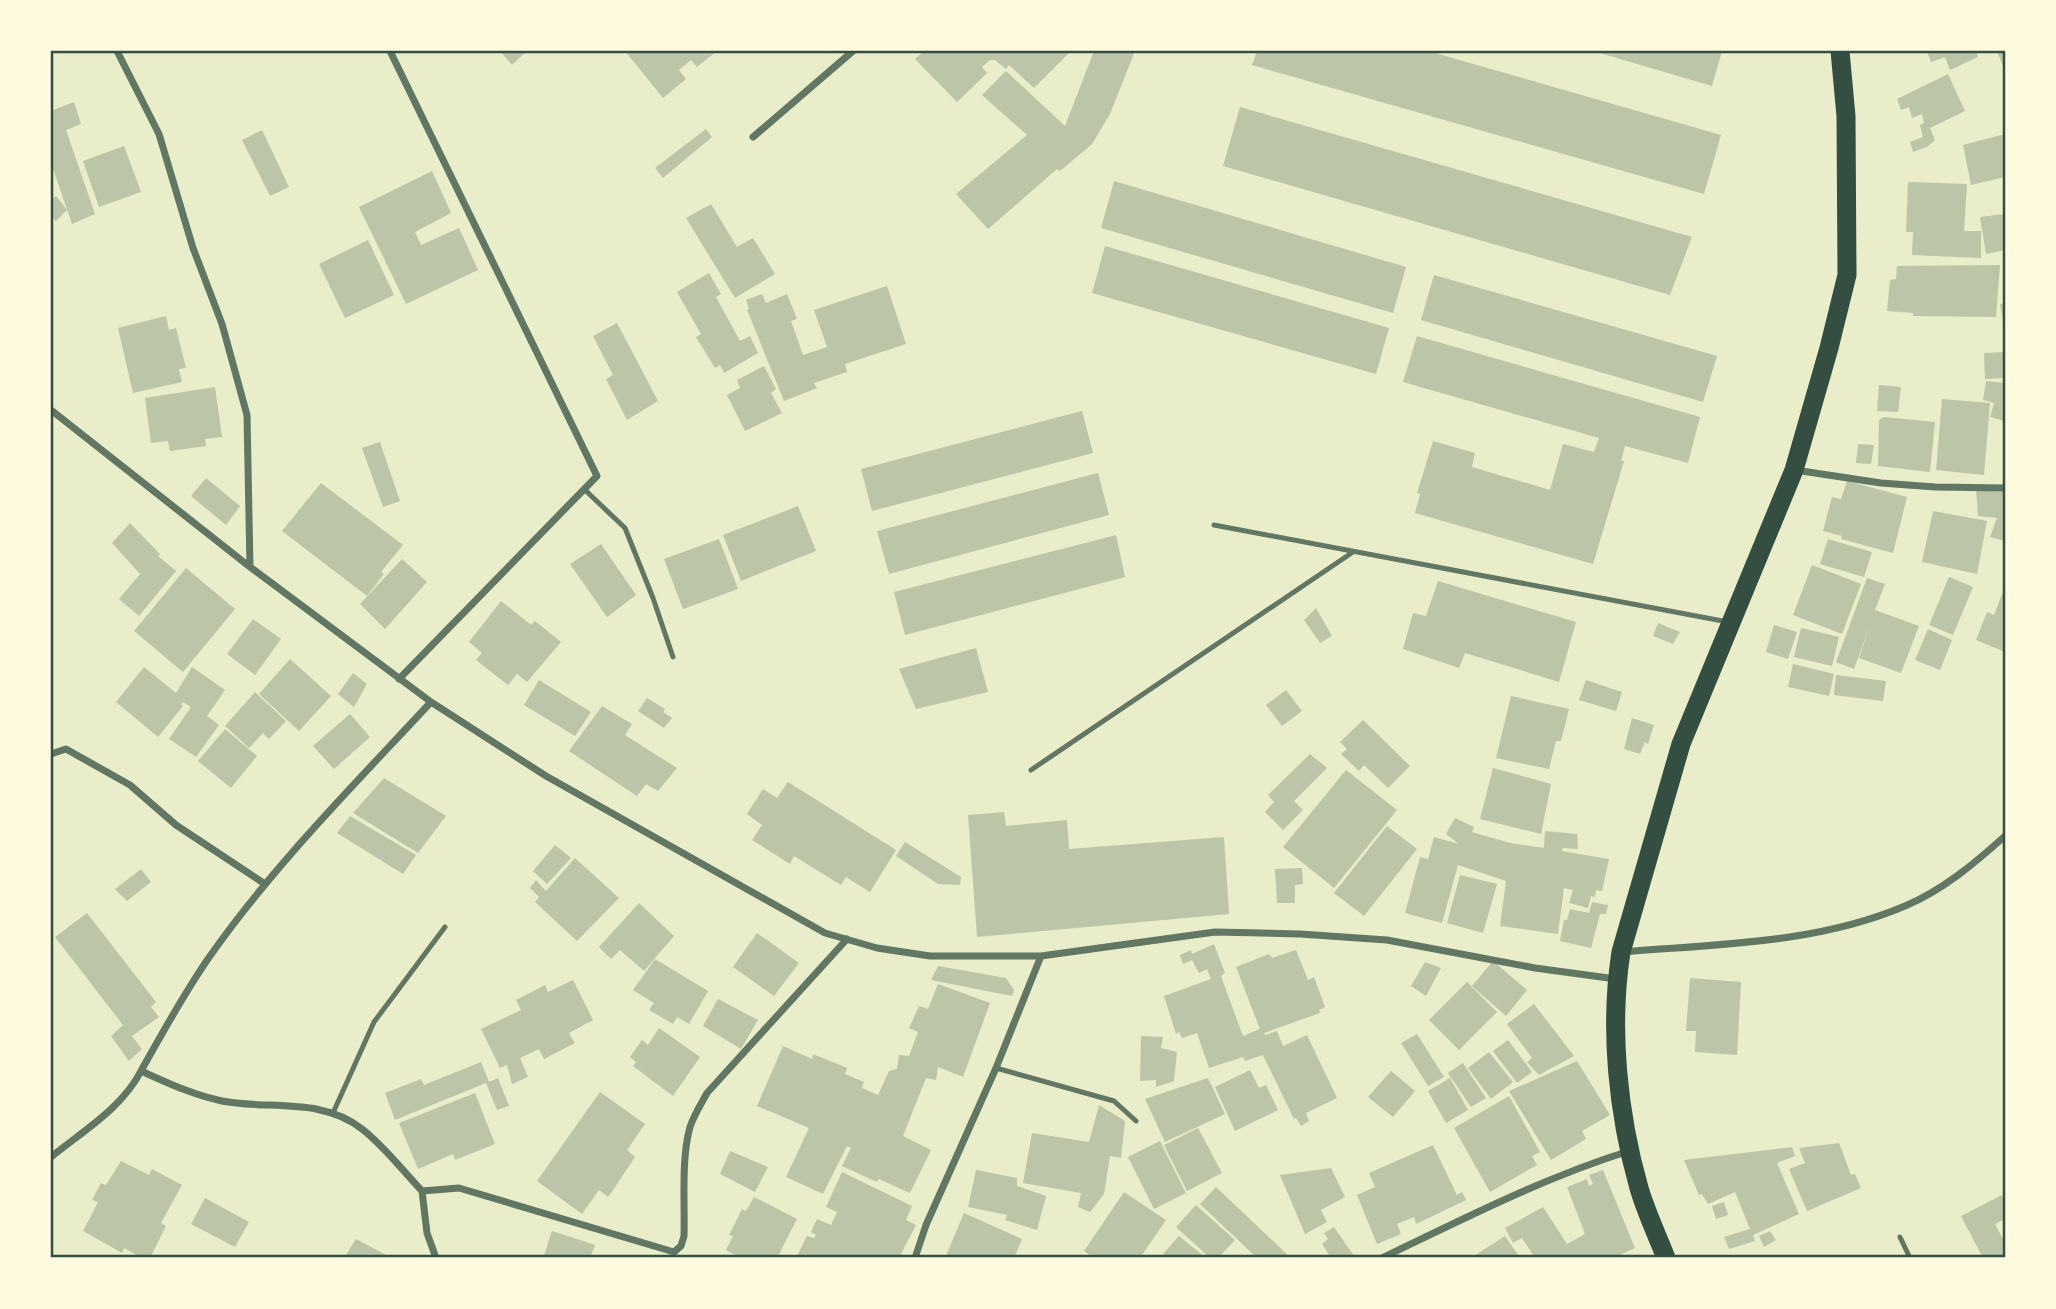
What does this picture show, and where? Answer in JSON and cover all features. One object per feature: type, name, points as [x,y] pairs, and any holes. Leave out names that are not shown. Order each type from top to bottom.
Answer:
[{"type":"highway","points":[[1666,1258],[1640,1190],[1630,1151],[1616,1040],[1617,979],[1621,952],[1682,744],[1794,470],[1847,275],[1846,116],[1840,51]]},
{"type":"street","points":[[117,51],[159,134],[193,248],[222,324],[247,415],[250,567]]},
{"type":"street","points":[[390,51],[597,476],[399,678]]},
{"type":"street","points":[[753,137],[853,51]]},
{"type":"street","points":[[51,410],[250,567],[431,702],[546,776],[825,933],[877,948],[930,956],[1041,956],[1215,932],[1300,934],[1387,940],[1535,968],[1617,979]]},
{"type":"street","points":[[1794,470],[1881,483],[2005,488]]},
{"type":"street","points":[[51,1157],[132,1089],[171,1016],[209,957],[265,884],[431,702]]},
{"type":"street","points":[[51,754],[66,749],[130,785],[176,825],[265,884]]},
{"type":"street","points":[[1621,952],[1796,937],[1854,925],[1908,905],[1939,887],[1972,867],[2005,836]]},
{"type":"street","points":[[422,1191],[459,1188],[674,1252],[681,1245],[684,1236],[686,1166],[690,1129],[697,1111],[707,1093],[847,939]]},
{"type":"street","points":[[915,1258],[926,1225],[996,1068],[1041,956]]},
{"type":"street","points":[[141,1071],[188,1092],[223,1101],[313,1108],[333,1113],[361,1128],[422,1191],[427,1233],[436,1258]]},
{"type":"street","points":[[1382,1258],[1483,1209],[1592,1163],[1630,1151]]},
{"type":"lane","points":[[584,489],[625,528],[673,657]]},
{"type":"lane","points":[[1214,525],[1731,623]]},
{"type":"lane","points":[[1031,770],[1353,551]]},
{"type":"lane","points":[[333,1113],[374,1022],[445,928]]},
{"type":"lane","points":[[996,1068],[1114,1101],[1136,1121]]},
{"type":"lane","points":[[1900,1237],[1910,1258]]},
{"type":"building","points":[[500,51],[527,51],[512,65]]},
{"type":"building","points":[[625,51],[717,51],[697,67],[691,60],[679,70],[686,79],[663,98]]},
{"type":"building","points":[[924,51],[1071,51],[1034,88],[1009,65],[1006,69],[995,60],[990,60],[982,67],[987,73],[957,102],[915,59]]},
{"type":"building","points":[[1094,51],[1135,51],[1110,114],[1092,144],[1060,171],[1057,169],[988,229],[956,194],[1027,135],[982,95],[1006,71],[1065,126]]},
{"type":"building","points":[[1257,51],[1428,51],[1721,135],[1704,194],[1252,65]]},
{"type":"building","points":[[1593,51],[1722,51],[1712,86]]},
{"type":"building","points":[[1927,51],[1976,51],[1978,57],[1950,70],[1945,57],[1931,62]]},
{"type":"building","points":[[1997,51],[2005,51],[2005,72]]},
{"type":"building","points":[[1948,74],[1965,111],[1930,128],[1935,140],[1927,147],[1913,152],[1910,142],[1923,137],[1920,125],[1924,123],[1922,114],[1912,118],[1909,107],[1901,110],[1897,99]]},
{"type":"building","points":[[74,102],[81,124],[66,130],[95,214],[72,224],[51,163],[51,111]]},
{"type":"building","points":[[1240,107],[1692,237],[1670,295],[1223,166]]},
{"type":"building","points":[[706,129],[712,137],[663,178],[655,168]]},
{"type":"building","points":[[262,130],[289,187],[270,196],[242,140]]},
{"type":"building","points":[[2005,134],[2005,177],[1971,185],[1963,145]]},
{"type":"building","points":[[124,146],[141,192],[99,207],[83,161]]},
{"type":"building","points":[[432,171],[451,213],[415,232],[421,245],[459,228],[478,270],[406,304],[359,207]]},
{"type":"building","points":[[1114,181],[1406,267],[1393,313],[1101,228]]},
{"type":"building","points":[[1908,182],[1967,184],[1964,231],[1981,231],[1981,258],[1912,255],[1913,232],[1906,232]]},
{"type":"building","points":[[56,196],[67,210],[56,221],[51,216],[51,200]]},
{"type":"building","points":[[711,204],[737,247],[753,238],[775,274],[735,298],[686,218]]},
{"type":"building","points":[[2005,214],[2005,250],[1986,254],[1980,217]]},
{"type":"building","points":[[368,240],[394,295],[345,318],[319,264]]},
{"type":"building","points":[[1105,246],[1389,328],[1376,374],[1092,293]]},
{"type":"building","points":[[2000,265],[1996,317],[1913,316],[1913,313],[1887,311],[1890,280],[1896,279],[1897,266]]},
{"type":"building","points":[[709,273],[721,294],[716,297],[740,341],[750,336],[758,353],[724,373],[720,365],[715,368],[696,337],[701,334],[677,292]]},
{"type":"building","points":[[1434,275],[1717,356],[1703,402],[1421,320]]},
{"type":"building","points":[[887,286],[906,344],[845,364],[847,372],[814,383],[817,388],[784,401],[747,310],[746,300],[762,294],[766,303],[787,294],[797,319],[791,321],[803,355],[827,347],[814,310]]},
{"type":"building","points":[[2005,303],[2005,328],[2004,328],[2000,304]]},
{"type":"building","points":[[166,316],[169,330],[176,328],[186,368],[179,369],[182,382],[133,393],[118,328]]},
{"type":"building","points":[[617,323],[658,401],[627,420],[606,379],[613,375],[593,336]]},
{"type":"building","points":[[1417,336],[1700,417],[1688,463],[1625,446],[1621,461],[1624,461],[1593,564],[1415,513],[1420,494],[1417,493],[1433,441],[1475,453],[1472,467],[1550,490],[1563,444],[1594,452],[1599,438],[1403,382]]},
{"type":"building","points":[[2005,352],[2005,378],[1985,379],[1984,353]]},
{"type":"building","points":[[764,366],[776,389],[771,393],[782,413],[745,431],[727,395],[740,388],[737,380]]},
{"type":"building","points":[[1986,381],[2005,383],[2004,421],[1990,417],[1994,403],[1983,400]]},
{"type":"building","points":[[1879,385],[1901,387],[1898,412],[1877,411]]},
{"type":"building","points":[[215,387],[222,437],[205,439],[206,446],[170,451],[168,441],[151,443],[145,398]]},
{"type":"building","points":[[1942,399],[1990,403],[1984,475],[1936,470]]},
{"type":"building","points":[[1082,411],[1093,453],[872,511],[861,469]]},
{"type":"building","points":[[1884,417],[1935,422],[1930,472],[1878,466],[1879,420]]},
{"type":"building","points":[[380,442],[400,501],[383,507],[362,448]]},
{"type":"building","points":[[1858,444],[1874,445],[1871,464],[1856,463]]},
{"type":"building","points":[[1098,473],[1109,515],[889,574],[877,531]]},
{"type":"building","points":[[206,478],[240,506],[226,525],[191,496]]},
{"type":"building","points":[[1847,481],[1907,497],[1893,553],[1841,539],[1842,536],[1823,531],[1832,497],[1841,499]]},
{"type":"building","points":[[321,483],[403,545],[381,572],[384,574],[367,596],[282,531]]},
{"type":"building","points":[[1976,490],[2005,492],[2005,541],[1990,537],[1997,518],[1978,516]]},
{"type":"building","points":[[798,506],[816,551],[741,581],[723,535]]},
{"type":"building","points":[[1933,511],[1987,521],[1977,574],[1922,562]]},
{"type":"building","points":[[130,523],[160,554],[158,556],[176,571],[139,616],[119,599],[140,574],[112,543]]},
{"type":"building","points":[[1116,535],[1125,577],[905,635],[894,592]]},
{"type":"building","points":[[719,539],[738,589],[683,609],[664,559]]},
{"type":"building","points":[[1828,539],[1872,552],[1864,577],[1820,564]]},
{"type":"building","points":[[601,544],[636,595],[607,617],[570,564]]},
{"type":"building","points":[[402,559],[427,582],[385,629],[360,604]]},
{"type":"building","points":[[1812,565],[1861,584],[1842,634],[1793,615]]},
{"type":"building","points":[[186,568],[235,609],[183,672],[134,631]]},
{"type":"building","points":[[1949,577],[1973,587],[1953,635],[1929,625]]},
{"type":"building","points":[[1867,578],[1885,584],[1875,610],[1919,626],[1901,673],[1859,658],[1870,625],[1854,669],[1836,662]]},
{"type":"building","points":[[1438,581],[1576,622],[1559,682],[1465,653],[1459,668],[1403,649],[1413,613],[1426,616]]},
{"type":"building","points":[[2005,586],[2005,652],[1976,640],[1987,612],[1994,615]]},
{"type":"building","points":[[501,601],[531,625],[535,621],[561,642],[527,682],[517,674],[508,685],[476,660],[482,653],[469,642]]},
{"type":"building","points":[[1316,608],[1332,636],[1320,643],[1304,620]]},
{"type":"building","points":[[253,619],[281,639],[255,675],[227,654]]},
{"type":"building","points":[[1658,623],[1680,632],[1673,644],[1653,636]]},
{"type":"building","points":[[1774,625],[1797,632],[1788,659],[1766,652]]},
{"type":"building","points":[[1801,628],[1839,637],[1832,666],[1794,657]]},
{"type":"building","points":[[1928,629],[1952,640],[1940,670],[1915,660]]},
{"type":"building","points":[[976,648],[988,692],[916,709],[899,669]]},
{"type":"building","points":[[290,659],[331,696],[299,731],[259,694]]},
{"type":"building","points":[[1793,664],[1834,674],[1829,696],[1788,687]]},
{"type":"building","points":[[144,667],[176,693],[192,667],[225,690],[207,716],[219,725],[196,757],[169,739],[191,707],[183,702],[183,706],[158,737],[116,702]]},
{"type":"building","points":[[353,673],[367,684],[354,707],[338,694]]},
{"type":"building","points":[[1836,675],[1886,681],[1883,701],[1834,695]]},
{"type":"building","points":[[539,680],[591,712],[575,736],[524,705]]},
{"type":"building","points":[[1586,680],[1622,692],[1616,711],[1579,700]]},
{"type":"building","points":[[1286,690],[1302,711],[1282,726],[1266,705]]},
{"type":"building","points":[[255,692],[286,721],[269,739],[263,733],[249,748],[225,726]]},
{"type":"building","points":[[1511,696],[1569,709],[1561,741],[1556,741],[1549,769],[1496,758]]},
{"type":"building","points":[[647,698],[665,709],[663,712],[672,718],[664,728],[638,711]]},
{"type":"building","points":[[602,706],[632,724],[625,735],[677,768],[658,791],[646,784],[637,796],[569,751]]},
{"type":"building","points":[[350,714],[370,737],[334,769],[313,746]]},
{"type":"building","points":[[1632,718],[1654,725],[1648,744],[1645,742],[1640,754],[1624,749]]},
{"type":"building","points":[[1363,720],[1410,766],[1388,788],[1364,765],[1359,771],[1341,754],[1347,749],[1340,742]]},
{"type":"building","points":[[225,729],[257,756],[231,788],[198,761]]},
{"type":"building","points":[[1310,754],[1327,768],[1294,801],[1303,810],[1283,830],[1265,812],[1274,802],[1268,795]]},
{"type":"building","points":[[1493,768],[1551,784],[1541,834],[1480,819]]},
{"type":"building","points":[[1346,770],[1397,810],[1334,888],[1283,847]]},
{"type":"building","points":[[384,778],[446,816],[418,853],[353,813]]},
{"type":"building","points":[[788,782],[896,850],[870,892],[846,877],[841,885],[794,856],[790,864],[752,840],[762,825],[747,814],[763,789],[777,798]]},
{"type":"building","points":[[1004,812],[1006,826],[1067,820],[1069,849],[1224,837],[1229,914],[977,937],[968,815]]},
{"type":"building","points":[[350,816],[416,855],[403,874],[337,833]]},
{"type":"building","points":[[1455,818],[1474,827],[1472,832],[1510,843],[1544,848],[1545,831],[1577,834],[1578,849],[1563,848],[1562,851],[1609,859],[1602,891],[1596,890],[1595,897],[1591,896],[1588,908],[1569,903],[1573,890],[1564,888],[1558,934],[1500,926],[1506,881],[1458,865],[1442,923],[1405,913],[1420,857],[1428,859],[1434,837],[1459,844],[1446,834]]},
{"type":"building","points":[[1387,826],[1417,849],[1364,916],[1334,893]]},
{"type":"building","points":[[905,842],[961,877],[960,885],[938,884],[896,856]]},
{"type":"building","points":[[555,845],[571,858],[547,884],[533,871]]},
{"type":"building","points":[[575,858],[619,898],[577,941],[535,902],[539,897],[530,888],[536,880],[546,891]]},
{"type":"building","points":[[1302,868],[1303,884],[1295,885],[1295,903],[1277,903],[1275,869]]},
{"type":"building","points":[[141,869],[151,882],[127,901],[115,889]]},
{"type":"building","points":[[1460,875],[1497,884],[1483,933],[1447,923]]},
{"type":"building","points":[[1592,902],[1608,905],[1606,914],[1600,914],[1591,948],[1560,941],[1564,920],[1567,920],[1570,909],[1589,913]]},
{"type":"building","points":[[639,903],[674,936],[644,971],[620,950],[611,959],[599,947]]},
{"type":"building","points":[[87,913],[156,1002],[151,1007],[159,1017],[132,1036],[142,1049],[129,1061],[111,1036],[123,1025],[55,937]]},
{"type":"building","points":[[757,933],[799,963],[774,996],[733,967]]},
{"type":"building","points":[[1214,944],[1225,973],[1221,976],[1243,1036],[1260,1029],[1236,967],[1269,954],[1272,958],[1296,950],[1308,980],[1314,977],[1325,1007],[1319,1010],[1320,1013],[1264,1033],[1265,1035],[1277,1031],[1283,1046],[1307,1035],[1337,1098],[1306,1113],[1309,1121],[1301,1126],[1296,1118],[1294,1119],[1263,1055],[1245,1061],[1243,1057],[1209,1068],[1197,1033],[1182,1038],[1179,1032],[1176,1034],[1164,996],[1211,979],[1207,969],[1199,973],[1192,960],[1183,964],[1180,955],[1191,950],[1192,954]]},
{"type":"building","points":[[655,959],[708,991],[689,1024],[677,1017],[673,1024],[649,1010],[654,1003],[633,990]]},
{"type":"building","points":[[1493,961],[1527,990],[1506,1016],[1472,986]]},
{"type":"building","points":[[1425,962],[1441,968],[1426,996],[1411,986]]},
{"type":"building","points":[[938,966],[1006,978],[1014,990],[1012,996],[931,980]]},
{"type":"building","points":[[1690,978],[1741,982],[1737,1055],[1695,1052],[1696,1031],[1686,1031]]},
{"type":"building","points":[[573,980],[593,1020],[569,1033],[575,1043],[544,1059],[539,1049],[520,1058],[528,1077],[512,1084],[507,1065],[500,1068],[481,1029],[521,1010],[516,1000],[545,985],[548,992]]},
{"type":"building","points":[[1467,982],[1497,1012],[1459,1050],[1429,1020]]},
{"type":"building","points":[[938,984],[990,1003],[963,1077],[938,1067],[936,1080],[926,1078],[903,1136],[931,1150],[910,1193],[842,1166],[851,1148],[847,1146],[823,1194],[786,1177],[809,1128],[757,1106],[783,1046],[812,1059],[813,1054],[847,1068],[845,1074],[864,1082],[862,1088],[878,1095],[889,1071],[897,1069],[899,1055],[909,1056],[918,1032],[909,1028],[919,1006],[928,1009]]},
{"type":"building","points":[[718,999],[758,1020],[741,1049],[703,1026]]},
{"type":"building","points":[[1534,1004],[1574,1056],[1539,1075],[1527,1062],[1532,1058],[1507,1024]]},
{"type":"building","points":[[659,1028],[700,1057],[673,1096],[633,1066],[636,1062],[630,1057],[642,1040],[648,1045]]},
{"type":"building","points":[[1417,1034],[1444,1077],[1428,1086],[1401,1043]]},
{"type":"building","points":[[1141,1036],[1163,1037],[1161,1048],[1177,1052],[1174,1081],[1156,1087],[1156,1080],[1140,1081]]},
{"type":"building","points":[[1508,1040],[1532,1072],[1517,1083],[1493,1051]]},
{"type":"building","points":[[1489,1052],[1513,1082],[1491,1099],[1468,1068]]},
{"type":"building","points":[[1577,1061],[1610,1115],[1582,1131],[1586,1139],[1551,1160],[1509,1091]]},
{"type":"building","points":[[481,1062],[489,1082],[498,1078],[509,1106],[497,1110],[486,1083],[395,1120],[385,1093],[421,1079],[424,1085]]},
{"type":"building","points":[[1463,1063],[1486,1098],[1471,1107],[1448,1073]]},
{"type":"building","points":[[1250,1070],[1259,1088],[1266,1085],[1278,1110],[1235,1131],[1215,1087]]},
{"type":"building","points":[[1391,1071],[1415,1091],[1393,1117],[1368,1097]]},
{"type":"building","points":[[1208,1078],[1225,1114],[1165,1142],[1145,1099]]},
{"type":"building","points":[[1450,1078],[1468,1110],[1446,1123],[1428,1091]]},
{"type":"building","points":[[600,1092],[645,1124],[627,1150],[635,1157],[611,1193],[608,1197],[599,1190],[582,1214],[537,1181]]},
{"type":"building","points":[[475,1093],[495,1144],[455,1160],[453,1154],[418,1169],[399,1123]]},
{"type":"building","points":[[1509,1096],[1540,1152],[1532,1156],[1537,1165],[1490,1192],[1454,1128]]},
{"type":"building","points":[[1099,1105],[1125,1121],[1121,1158],[1110,1156],[1104,1194],[1090,1212],[1078,1207],[1081,1193],[1023,1183],[1032,1133],[1089,1142]]},
{"type":"building","points":[[1198,1128],[1222,1173],[1187,1191],[1164,1145]]},
{"type":"building","points":[[1160,1141],[1186,1193],[1154,1209],[1128,1157]]},
{"type":"building","points":[[1839,1143],[1851,1175],[1855,1174],[1861,1188],[1807,1211],[1789,1169],[1805,1163],[1799,1148]]},
{"type":"building","points":[[1433,1145],[1457,1195],[1462,1192],[1466,1200],[1416,1224],[1414,1217],[1397,1224],[1401,1234],[1377,1244],[1357,1195],[1375,1187],[1369,1173]]},
{"type":"building","points":[[1792,1147],[1795,1156],[1777,1163],[1799,1214],[1753,1235],[1755,1241],[1729,1249],[1724,1237],[1750,1229],[1735,1192],[1708,1204],[1702,1194],[1699,1195],[1684,1160]]},
{"type":"building","points":[[730,1151],[768,1167],[755,1192],[720,1174]]},
{"type":"building","points":[[121,1161],[149,1175],[152,1169],[182,1185],[161,1223],[166,1226],[150,1258],[142,1258],[124,1248],[122,1253],[83,1231],[98,1202],[92,1200],[101,1183],[106,1185]]},
{"type":"building","points":[[1331,1168],[1345,1197],[1321,1210],[1327,1222],[1305,1234],[1280,1175]]},
{"type":"building","points":[[976,1170],[1017,1178],[1017,1186],[1046,1196],[1037,1230],[1005,1220],[1007,1215],[968,1207]]},
{"type":"building","points":[[1603,1170],[1635,1248],[1613,1258],[1535,1258],[1522,1238],[1513,1243],[1505,1228],[1543,1207],[1567,1244],[1585,1234],[1567,1187],[1587,1179],[1589,1186],[1593,1184],[1589,1175]]},
{"type":"building","points":[[842,1172],[912,1206],[906,1220],[916,1225],[899,1258],[796,1258],[807,1236],[814,1238],[816,1235],[811,1232],[817,1219],[831,1225],[837,1212],[826,1207]]},
{"type":"building","points":[[1216,1187],[1291,1258],[1257,1258],[1200,1204]]},
{"type":"building","points":[[1124,1192],[1166,1220],[1140,1258],[1094,1258],[1084,1251]]},
{"type":"building","points":[[2002,1195],[2005,1202],[2005,1219],[1995,1224],[2005,1243],[2005,1258],[1983,1258],[1961,1216]]},
{"type":"building","points":[[754,1197],[797,1219],[777,1258],[741,1258],[726,1250],[733,1236],[729,1235],[742,1209],[746,1211]]},
{"type":"building","points":[[205,1198],[249,1222],[235,1247],[191,1224]]},
{"type":"building","points":[[1724,1202],[1728,1215],[1716,1219],[1712,1206]]},
{"type":"building","points":[[1196,1205],[1235,1240],[1218,1258],[1210,1258],[1176,1227]]},
{"type":"building","points":[[964,1213],[1022,1239],[1014,1258],[945,1258]]},
{"type":"building","points":[[1334,1227],[1354,1256],[1331,1258],[1322,1244],[1328,1239],[1324,1233]]},
{"type":"building","points":[[552,1231],[595,1245],[590,1258],[543,1258]]},
{"type":"building","points":[[1770,1231],[1776,1240],[1764,1247],[1759,1236]]},
{"type":"building","points":[[1179,1236],[1206,1258],[1168,1258],[1163,1254]]},
{"type":"building","points":[[1505,1236],[1520,1258],[1471,1258]]},
{"type":"building","points":[[356,1239],[392,1258],[344,1258]]}]
